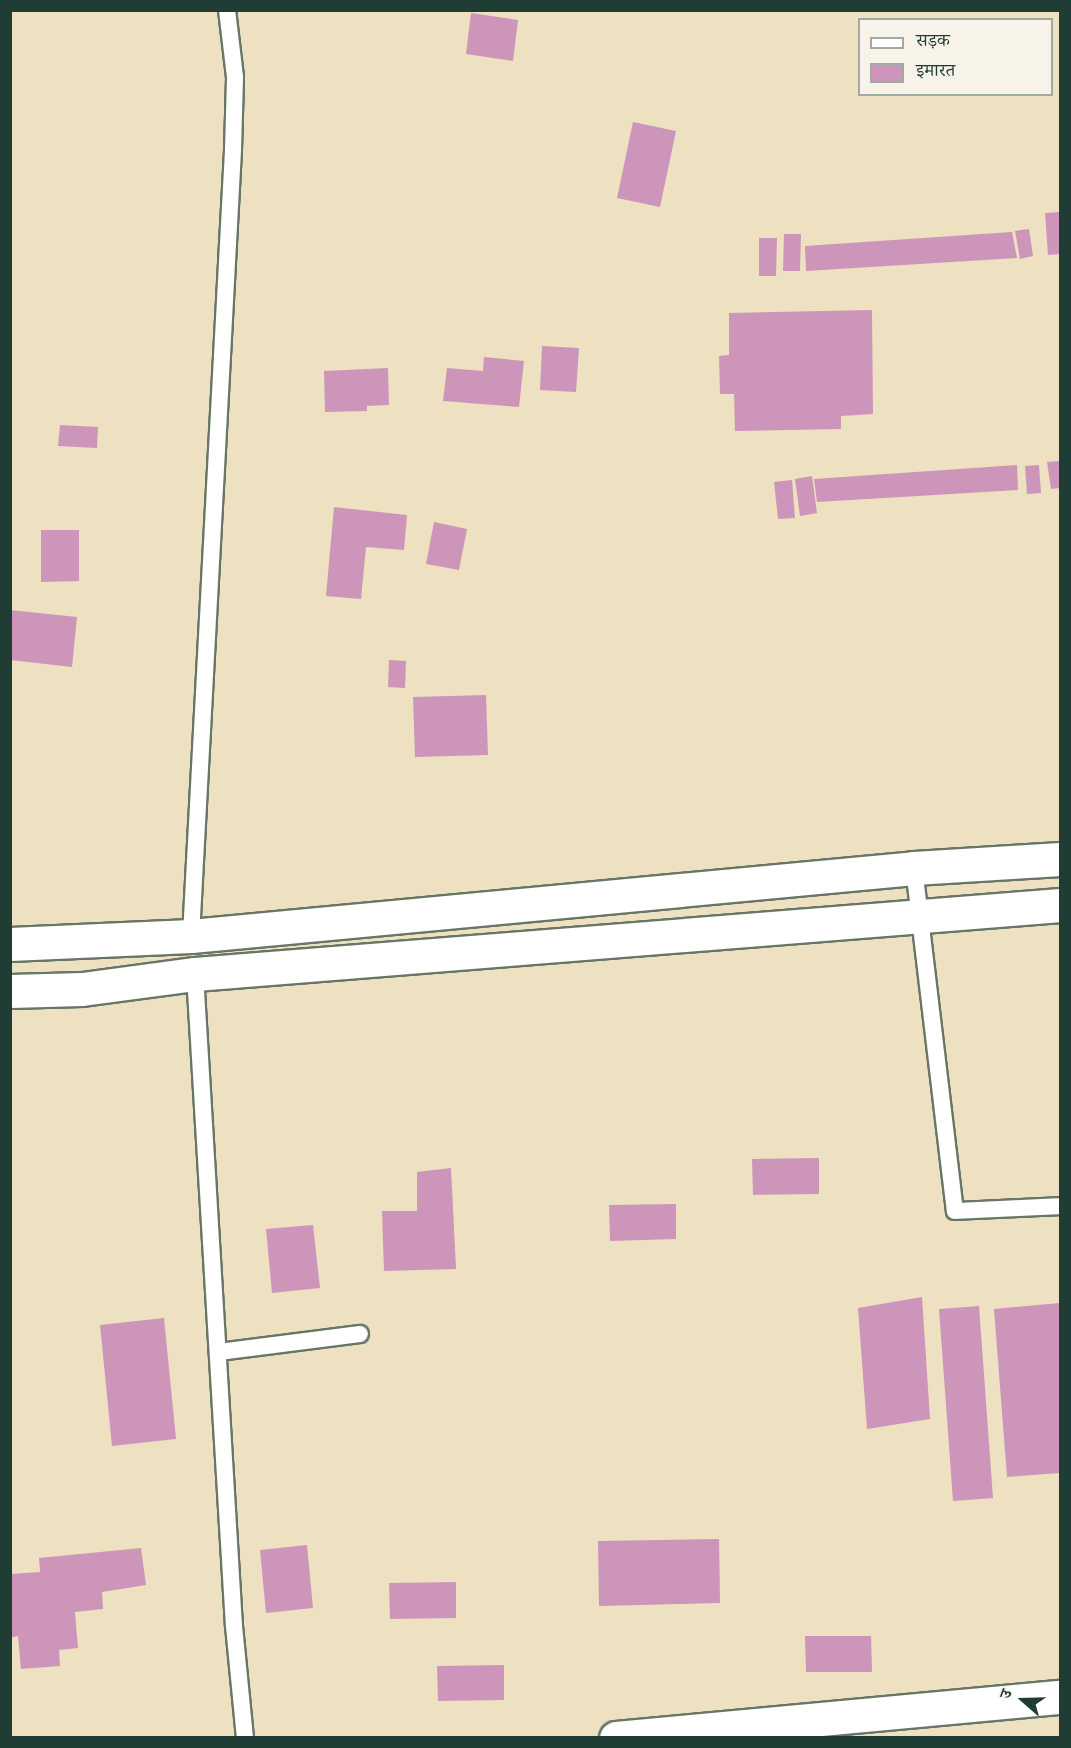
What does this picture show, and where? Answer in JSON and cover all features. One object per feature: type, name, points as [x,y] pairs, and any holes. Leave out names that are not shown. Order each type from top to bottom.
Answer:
[{"type":"street","points":[[10,945],[192,936],[914,868],[1060,859]]},
{"type":"street","points":[[10,991],[82,989],[195,974],[1060,905]]},
{"type":"street","points":[[616,1737],[1060,1697]]},
{"type":"lane","points":[[192,936],[236,77],[227,10]]},
{"type":"lane","points":[[914,868],[917,915],[956,1212],[1060,1206]]},
{"type":"lane","points":[[195,974],[234,1626],[245,1737]]},
{"type":"lane","points":[[219,1352],[360,1334]]},
{"type":"building","points":[[471,13],[518,20],[513,61],[466,54]]},
{"type":"building","points":[[633,122],[676,131],[660,207],[617,198]]},
{"type":"building","points":[[1060,212],[1060,254],[1048,255],[1045,213]]},
{"type":"building","points":[[1029,229],[1033,256],[1020,259],[1015,231]]},
{"type":"building","points":[[1012,232],[1017,258],[806,271],[805,246]]},
{"type":"building","points":[[784,234],[801,234],[800,271],[783,271]]},
{"type":"building","points":[[759,238],[777,238],[776,276],[759,276]]},
{"type":"building","points":[[872,310],[873,414],[841,416],[841,429],[735,431],[734,394],[720,394],[719,356],[729,355],[729,313]]},
{"type":"building","points":[[542,346],[579,348],[576,392],[540,390]]},
{"type":"building","points":[[484,357],[524,361],[519,407],[443,401],[447,368],[483,371]]},
{"type":"building","points":[[388,368],[389,405],[367,406],[367,411],[325,412],[324,371]]},
{"type":"building","points":[[60,425],[98,427],[97,448],[58,446]]},
{"type":"building","points":[[1060,461],[1060,488],[1051,489],[1047,462]]},
{"type":"building","points":[[1017,465],[1018,490],[817,502],[814,479]]},
{"type":"building","points":[[1039,465],[1041,493],[1027,494],[1025,466]]},
{"type":"building","points":[[812,476],[817,513],[800,516],[795,479]]},
{"type":"building","points":[[792,480],[795,518],[778,519],[774,482]]},
{"type":"building","points":[[334,507],[407,515],[404,550],[366,547],[361,599],[326,596]]},
{"type":"building","points":[[434,522],[467,529],[459,570],[426,564]]},
{"type":"building","points":[[41,530],[79,530],[79,581],[41,582]]},
{"type":"building","points":[[10,610],[77,617],[72,667],[10,660]]},
{"type":"building","points":[[389,660],[406,661],[405,688],[388,687]]},
{"type":"building","points":[[486,695],[488,755],[415,757],[413,697]]},
{"type":"building","points":[[819,1158],[819,1194],[753,1195],[752,1159]]},
{"type":"building","points":[[451,1168],[456,1269],[384,1271],[382,1211],[417,1211],[417,1172]]},
{"type":"building","points":[[676,1204],[676,1239],[610,1241],[609,1205]]},
{"type":"building","points":[[313,1225],[320,1288],[272,1293],[266,1229]]},
{"type":"building","points":[[922,1297],[930,1419],[867,1429],[858,1308]]},
{"type":"building","points":[[1060,1303],[1060,1473],[1007,1477],[994,1309]]},
{"type":"building","points":[[979,1306],[993,1498],[953,1501],[939,1309]]},
{"type":"building","points":[[164,1318],[176,1439],[112,1446],[100,1325]]},
{"type":"building","points":[[719,1539],[720,1603],[599,1606],[598,1541]]},
{"type":"building","points":[[307,1545],[313,1608],[266,1613],[260,1550]]},
{"type":"building","points":[[141,1548],[146,1585],[102,1592],[103,1609],[75,1612],[78,1648],[59,1650],[60,1666],[21,1669],[18,1636],[10,1638],[10,1574],[40,1572],[39,1558]]},
{"type":"building","points":[[456,1582],[456,1618],[390,1619],[389,1583]]},
{"type":"building","points":[[805,1636],[871,1636],[872,1672],[806,1672]]},
{"type":"building","points":[[504,1665],[504,1700],[438,1701],[437,1666]]}]
